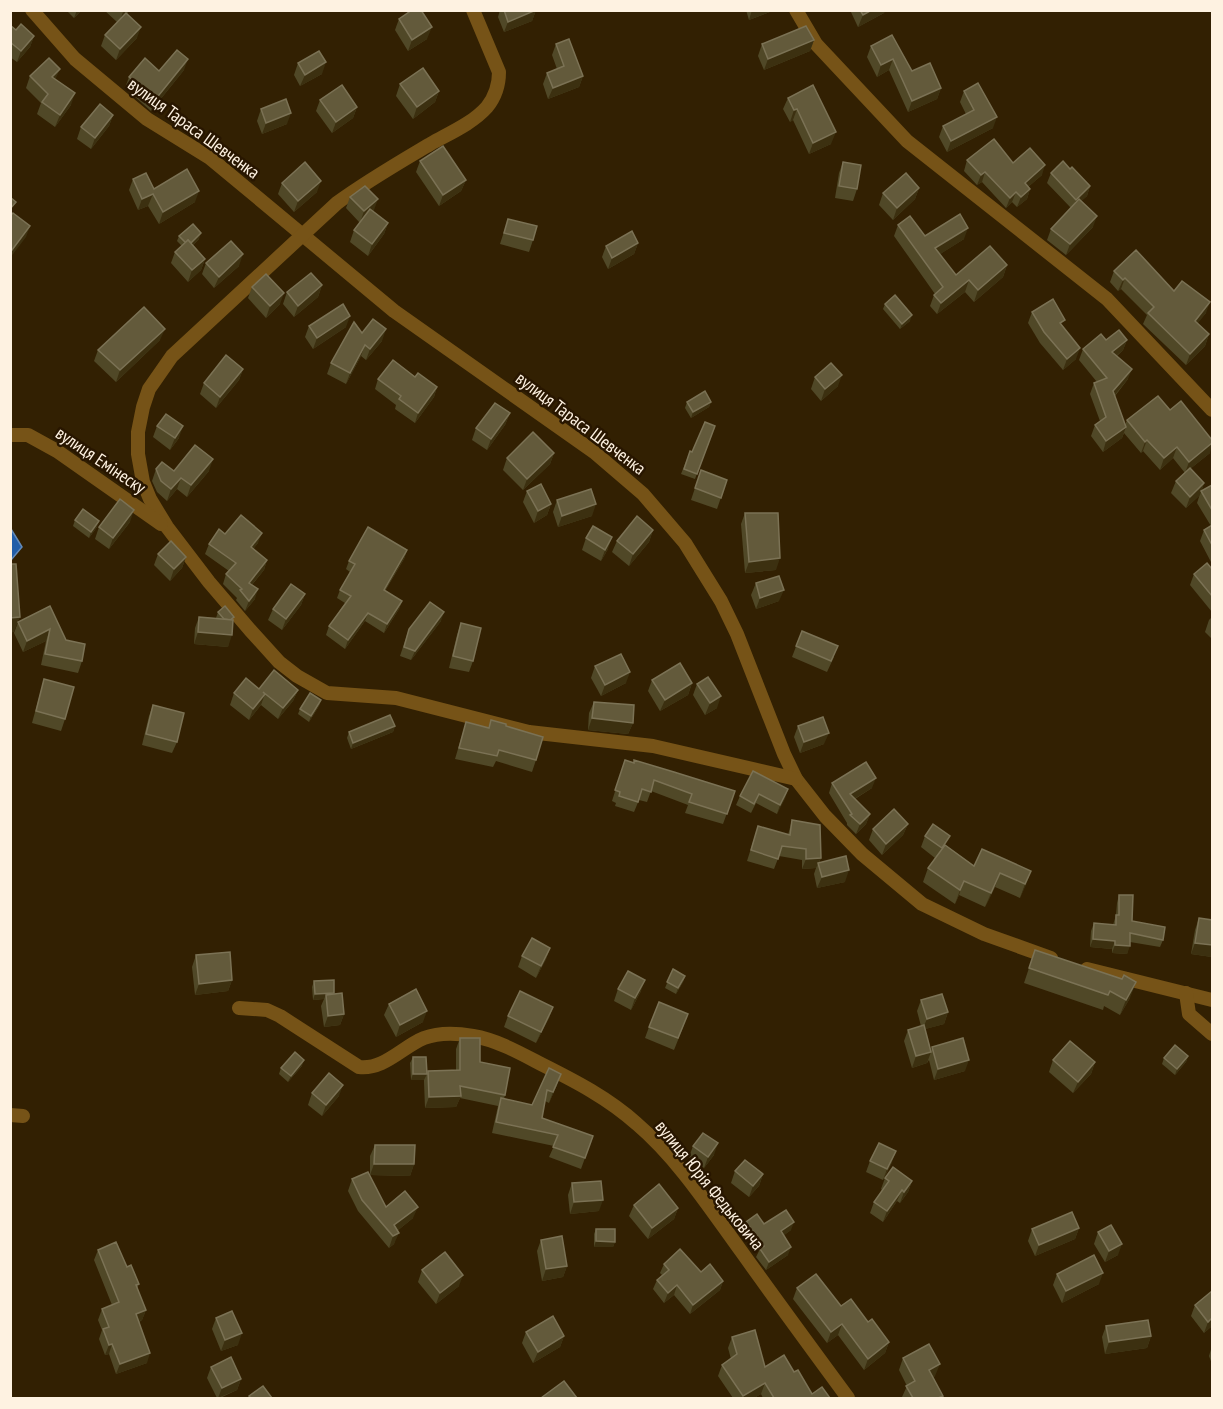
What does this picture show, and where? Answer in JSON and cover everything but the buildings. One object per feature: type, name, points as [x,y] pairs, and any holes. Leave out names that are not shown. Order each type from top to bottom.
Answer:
[{"type":"street","name":"вулиця Тараса Шевченка","points":[[32,10],[62,46],[118,95],[160,128],[210,158],[364,287],[424,333],[594,452],[655,507],[685,543],[721,601],[737,634],[796,779],[814,804],[849,842],[891,880],[922,904],[984,934],[1068,964],[1212,1000]]},
{"type":"street","points":[[473,10],[499,72],[497,90],[487,107],[337,203],[188,340],[159,372],[142,407],[138,432],[139,468],[150,500],[167,528],[262,645],[289,670],[327,693],[396,698],[519,730],[653,746],[796,779]]},
{"type":"street","points":[[796,10],[816,44],[907,141],[1107,299],[1212,410]]},
{"type":"street","name":"вулиця Емінеску","points":[[10,435],[28,435],[57,451],[167,528]]},
{"type":"street","points":[[1186,993],[1189,1014],[1212,1034]]},
{"type":"street","name":"вулиця Юрія Федьковича","points":[[239,1008],[267,1010],[280,1016],[359,1067],[374,1067],[382,1064],[409,1046],[439,1034],[476,1036],[529,1058],[607,1100],[650,1136],[684,1175],[848,1398]]},
{"type":"water","points":[[11,529],[22,547],[10,560]]}]
